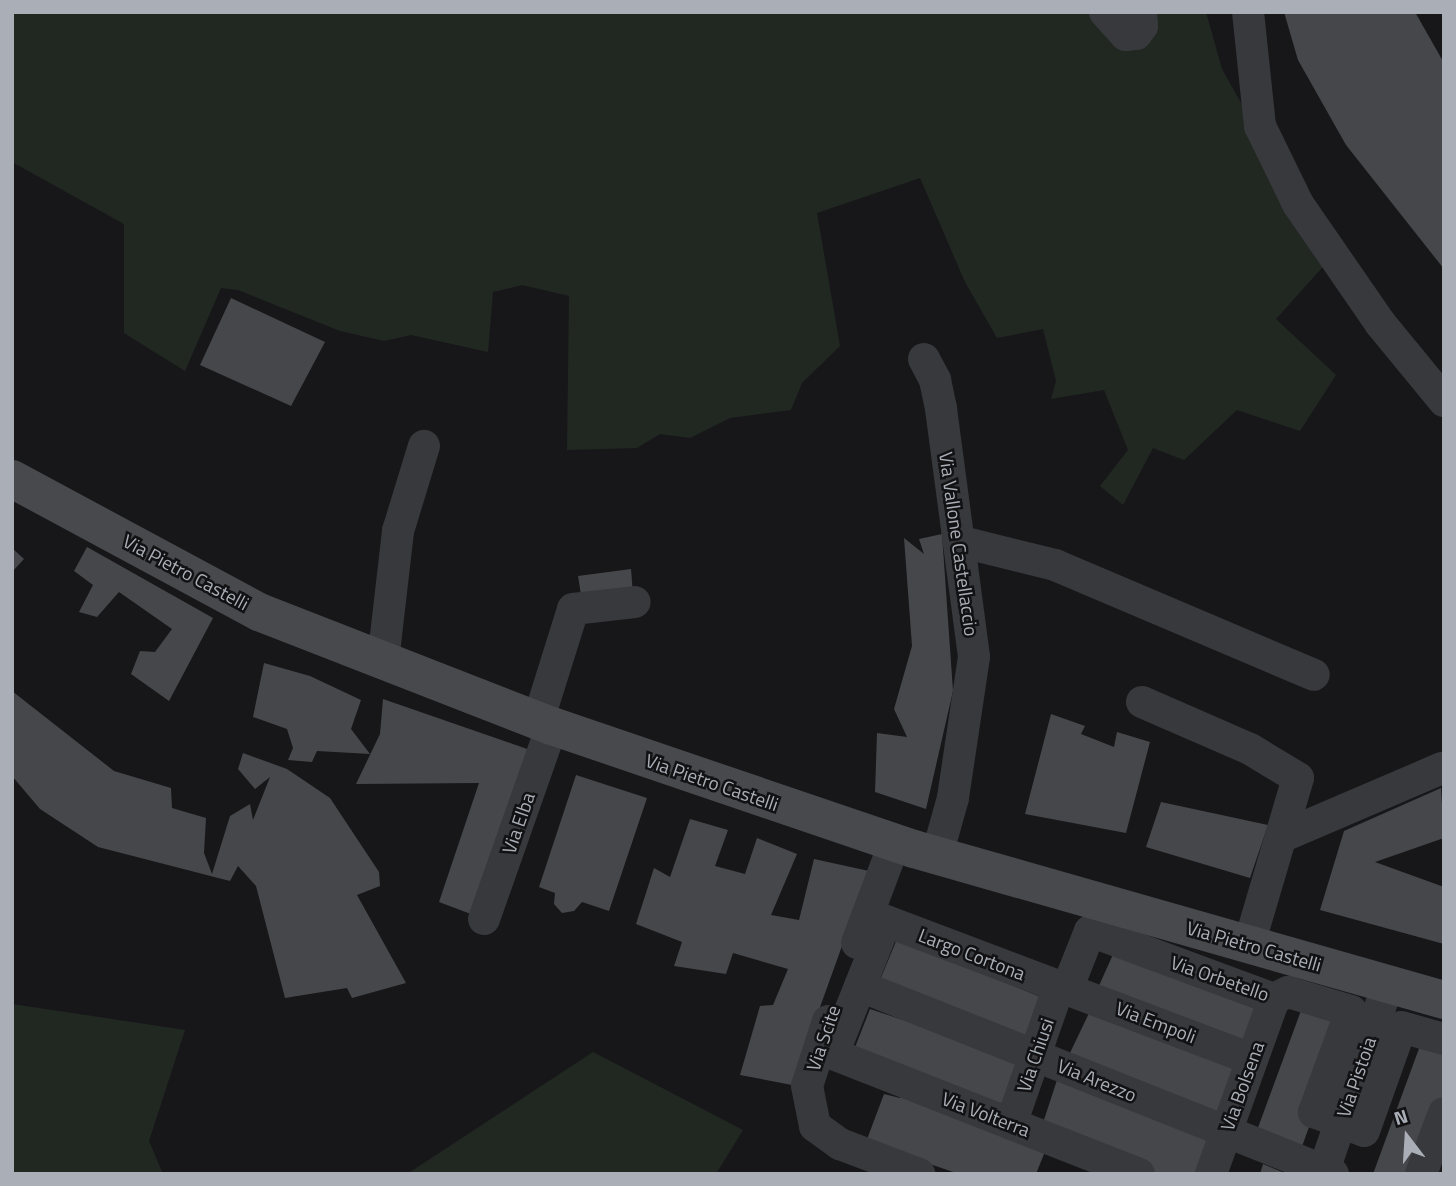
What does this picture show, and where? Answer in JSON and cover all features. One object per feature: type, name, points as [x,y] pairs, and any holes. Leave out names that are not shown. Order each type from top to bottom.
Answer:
[{"type":"street","points":[[1105,12],[1126,35],[1136,34],[1142,26],[1141,12]]},
{"type":"street","points":[[1248,12],[1259,126],[1298,204],[1380,323],[1444,401]]},
{"type":"street","name":"Via Vallone Castellaccio","points":[[925,359],[937,390],[962,542],[974,657],[953,798],[937,855]]},
{"type":"street","points":[[383,661],[398,531],[424,446]]},
{"type":"street","name":"Via Pietro Castelli","points":[[12,479],[259,612],[545,724],[937,855],[1444,1000]]},
{"type":"street","points":[[962,542],[1055,565],[1314,675]]},
{"type":"street","name":"Via Elba","points":[[484,919],[545,724],[573,609],[635,602]]},
{"type":"street","points":[[1142,702],[1250,749],[1298,778],[1249,945]]},
{"type":"street","points":[[1281,837],[1442,768]]},
{"type":"street","name":"Via Scite","points":[[895,842],[810,1069],[807,1100],[824,1136],[919,1174]]},
{"type":"street","name":"Largo Cortona","points":[[860,986],[886,921],[1063,988]]},
{"type":"street","name":"Via Chiusi","points":[[1011,1124],[1035,1055],[1090,931]]},
{"type":"street","name":"Via Orbetello","points":[[1090,931],[1274,999],[1288,992],[1351,1011],[1314,1112],[1340,1122]]},
{"type":"street","name":"Via Pistoia","points":[[1328,1172],[1340,1122],[1388,984]]},
{"type":"street","name":"Via Volterra","points":[[860,986],[833,1054],[1139,1174]]},
{"type":"street","name":"Via Arezzo","points":[[860,986],[1328,1172]]},
{"type":"street","name":"Via Empoli","points":[[1063,988],[1252,1059]]},
{"type":"street","name":"Via Bolsena","points":[[1211,1174],[1274,999]]},
{"type":"street","points":[[1340,1122],[1364,1131],[1401,1027],[1444,1039]]},
{"type":"street","points":[[1421,1174],[1444,1113]]},
{"type":"shaded area","points":[[12,12],[1206,12],[1222,69],[1329,260],[1276,319],[1336,375],[1300,431],[1237,410],[1184,460],[1153,448],[1123,505],[1100,486],[1128,450],[1104,390],[1051,399],[1056,381],[1043,329],[997,338],[965,282],[920,178],[817,213],[840,346],[802,383],[791,410],[730,418],[690,438],[660,434],[637,448],[567,450],[569,296],[522,285],[493,292],[488,352],[411,335],[384,341],[340,331],[238,290],[221,288],[185,371],[124,333],[124,224],[12,162]]},
{"type":"shaded area","points":[[12,1004],[185,1030],[149,1141],[163,1174],[12,1174]]},
{"type":"shaded area","points":[[593,1052],[743,1130],[716,1174],[407,1174]]},
{"type":"building","points":[[1284,12],[1415,12],[1444,63],[1444,269],[1346,145],[1298,60]]},
{"type":"building","points":[[231,298],[325,342],[291,406],[200,365]]},
{"type":"building","points":[[942,534],[953,691],[926,809],[875,792],[877,733],[907,737],[894,709],[912,646],[904,538],[924,554],[919,539]]},
{"type":"building","points":[[87,547],[213,618],[169,701],[131,674],[140,651],[155,652],[172,629],[119,592],[97,617],[79,612],[93,585],[74,571]]},
{"type":"building","points":[[12,548],[24,559],[12,572]]},
{"type":"building","points":[[631,569],[633,594],[582,601],[578,576]]},
{"type":"building","points":[[264,663],[310,676],[361,700],[351,729],[370,754],[317,751],[312,762],[288,760],[293,748],[287,729],[253,717]]},
{"type":"building","points":[[12,691],[114,771],[171,788],[172,808],[206,818],[204,853],[212,874],[230,816],[250,804],[253,820],[270,777],[255,789],[238,769],[243,753],[287,769],[330,798],[379,872],[380,886],[357,895],[406,983],[352,998],[347,988],[285,998],[256,886],[238,866],[230,881],[98,847],[40,809],[12,776]]},
{"type":"building","points":[[383,699],[533,751],[484,919],[439,902],[479,783],[356,784],[380,734]]},
{"type":"building","points":[[1051,714],[1085,726],[1081,734],[1114,747],[1117,732],[1150,742],[1126,833],[1025,814]]},
{"type":"building","points":[[576,775],[647,798],[609,911],[582,902],[574,911],[562,913],[554,904],[555,893],[539,887]]},
{"type":"building","points":[[1441,788],[1444,838],[1375,862],[1444,887],[1444,944],[1320,910],[1344,831]]},
{"type":"building","points":[[1161,802],[1268,825],[1250,878],[1146,847]]},
{"type":"building","points":[[690,819],[728,830],[715,866],[745,874],[757,838],[797,854],[771,915],[799,920],[814,859],[869,871],[792,1085],[740,1075],[760,1006],[773,1005],[788,969],[733,953],[726,974],[674,966],[682,942],[636,924],[654,868],[670,877]]},
{"type":"building","points":[[897,939],[1053,1002],[1029,1045],[875,992]]},
{"type":"building","points":[[1119,941],[1274,999],[1256,1049],[1093,999]]},
{"type":"building","points":[[1306,997],[1351,1011],[1300,1152],[1256,1133]]},
{"type":"building","points":[[870,1009],[1032,1063],[1003,1113],[852,1055]]},
{"type":"building","points":[[1091,1009],[1252,1059],[1211,1174],[1145,1174],[1041,1129],[1057,1080]]},
{"type":"building","points":[[1421,1043],[1444,1051],[1444,1113],[1421,1174],[1373,1174]]},
{"type":"building","points":[[909,1092],[1046,1149],[1036,1174],[959,1174],[866,1142],[884,1094],[900,1098]]},
{"type":"building","points":[[1263,1164],[1287,1174],[1260,1174]]}]
